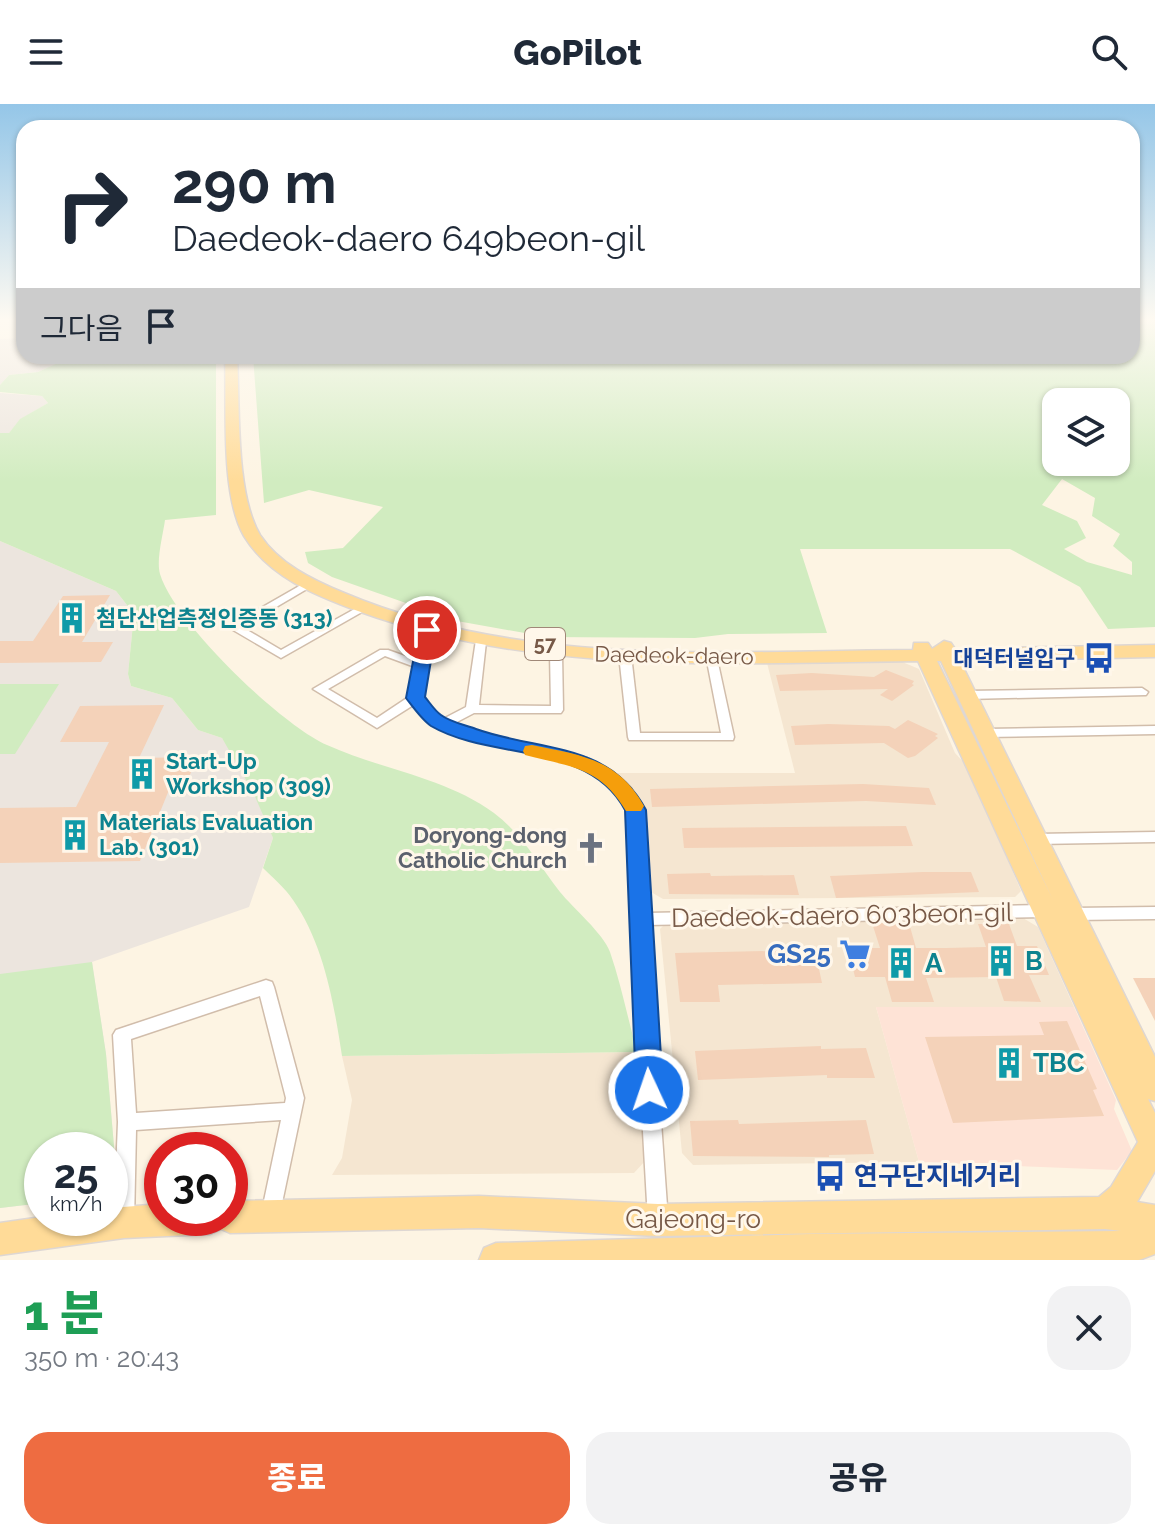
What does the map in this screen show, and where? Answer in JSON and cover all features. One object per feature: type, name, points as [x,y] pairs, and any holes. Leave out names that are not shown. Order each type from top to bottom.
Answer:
[{"type":"main road","name":"Daedeok-daero","points":[[232,374],[240,512],[250,535],[261,551],[308,584],[364,608],[427,630],[480,642],[556,653],[712,656],[935,652]]},
{"type":"main road","name":"Daedeok-daero","points":[[241,374],[249,504],[253,517],[275,549],[304,572],[338,590],[439,625],[531,643],[591,647],[935,652]]},
{"type":"main road","points":[[935,652],[1155,643]]},
{"type":"main road","points":[[935,652],[1155,651]]},
{"type":"main road","points":[[935,652],[967,695],[1155,1088]]},
{"type":"main road","points":[[935,652],[1045,911],[1154,1145],[1122,1198],[1105,1213]]},
{"type":"main road","name":"Gajeong-ro","points":[[248,1216],[479,1212],[658,1220],[1105,1213],[1155,1221]]},
{"type":"main road","points":[[0,1239],[24,1236]]},
{"type":"main road","name":"Gajeong-ro","points":[[496,1260],[955,1254],[1126,1248],[1155,1238]]},
{"type":"street","points":[[308,584],[234,627],[281,655],[364,608]]},
{"type":"street","points":[[427,630],[416,698],[436,721],[519,747],[582,761],[607,774],[626,791],[639,823],[639,919],[658,1220]]},
{"type":"street","points":[[472,709],[480,642]]},
{"type":"street","points":[[416,698],[377,724],[319,689],[384,652],[420,665]]},
{"type":"street","points":[[444,724],[472,709],[557,710],[556,653]]},
{"type":"street","points":[[625,655],[634,737],[728,737],[712,656]]},
{"type":"street","points":[[967,695],[1142,692]]},
{"type":"street","points":[[985,733],[1155,730]]},
{"type":"street","points":[[1036,839],[1155,837]]},
{"type":"street","name":"Daedeok-daero 603beon-gil","points":[[639,919],[1045,911]]},
{"type":"street","points":[[1072,914],[1155,913]]},
{"type":"street","points":[[127,1132],[122,1035],[266,987],[295,1098],[271,1215]]},
{"type":"street","points":[[127,1122],[292,1111]]},
{"type":"shaded area","points":[[0,374],[19,374],[9,375],[0,385]]},
{"type":"shaded area","points":[[0,393],[42,396],[48,403],[21,419],[9,433],[0,433]]},
{"type":"shaded area","points":[[0,541],[116,591],[134,614],[128,674],[131,686],[172,698],[198,730],[222,738],[251,778],[273,838],[249,907],[92,962],[106,1054],[113,1132],[24,1132],[24,1205],[0,1208]]},
{"type":"shaded area","points":[[766,659],[900,661],[919,669],[955,753],[968,767],[1021,891],[1015,897],[663,899],[651,892],[645,816],[625,782],[614,773],[795,773]]},
{"type":"shaded area","points":[[1023,918],[1038,927],[1074,1007],[876,1007],[919,1162],[693,1165],[682,1153],[660,929],[668,921]]},
{"type":"shaded area","points":[[876,1007],[1074,1007],[1116,1100],[1114,1109],[1132,1151],[1117,1170],[919,1162]]},
{"type":"shaded area","points":[[637,1052],[645,1161],[634,1173],[332,1175],[342,1158],[352,1100],[342,1056]]},
{"type":"green space","points":[[216,374],[216,515],[165,520],[159,568],[170,595],[186,619],[232,670],[307,734],[348,754],[455,791],[504,822],[606,945],[618,976],[637,1052],[342,1056],[331,995],[313,936],[293,900],[263,868],[273,838],[253,792],[222,738],[198,730],[172,698],[131,686],[128,674],[134,614],[116,591],[0,541],[0,433],[9,433],[20,419],[48,403],[42,396],[0,392],[0,385],[9,375]]},
{"type":"green space","points":[[254,374],[1155,374],[1155,627],[1108,629],[1080,587],[1010,549],[800,549],[827,633],[728,634],[695,638],[547,637],[457,621],[332,577],[308,563],[305,552],[343,548],[383,507],[309,490],[264,503]],"holes":[[[1062,479],[1095,498],[1092,516],[1120,534],[1113,546],[1132,562],[1132,575],[1087,562],[1064,549],[1086,538],[1077,521],[1042,505]]]},
{"type":"green space","points":[[0,684],[59,684],[15,754],[0,754]]},
{"type":"green space","points":[[92,962],[106,1054],[113,1132],[24,1132],[24,1205],[0,1208],[0,974]]},
{"type":"building","name":"첨단산업측정인증동 (313)","points":[[110,595],[82,642],[113,642],[101,662],[0,663],[0,641],[33,641],[63,596]]},
{"type":"building","points":[[886,670],[914,681],[914,685],[892,701],[880,695],[888,689],[780,691],[776,675],[812,673],[874,677]]},
{"type":"building","points":[[164,705],[139,758],[197,757],[184,790],[169,790],[140,861],[0,863],[0,808],[76,807],[109,742],[60,742],[80,706]]},
{"type":"building","points":[[908,720],[938,734],[935,736],[938,738],[908,758],[884,743],[795,745],[791,726],[828,724],[889,726],[895,729]]},
{"type":"building","points":[[863,784],[929,788],[936,805],[866,801],[652,807],[650,789]]},
{"type":"building","points":[[906,826],[913,846],[684,848],[682,828]]},
{"type":"building","points":[[971,872],[979,892],[836,898],[830,876]]},
{"type":"building","points":[[710,873],[711,876],[794,875],[799,895],[669,894],[667,874]]},
{"type":"building","points":[[872,923],[909,923],[916,948],[986,947],[978,924],[1009,924],[1017,946],[1037,946],[1049,975],[1029,975],[1041,1002],[1004,1001],[996,977],[926,978],[934,1002],[892,1002],[885,977],[855,977],[848,948],[880,948]]},
{"type":"building","points":[[815,950],[822,983],[718,985],[720,1002],[680,1002],[675,953]]},
{"type":"building","points":[[1133,978],[1155,978],[1155,1021]]},
{"type":"building","name":"TBC","points":[[1067,1021],[1097,1089],[1093,1090],[1104,1116],[953,1123],[925,1037],[1044,1035],[1039,1022]]},
{"type":"building","points":[[821,1046],[821,1049],[866,1048],[875,1078],[827,1078],[827,1075],[698,1080],[695,1051]]},
{"type":"building","points":[[738,1120],[739,1124],[866,1120],[874,1154],[829,1157],[693,1156],[690,1121]]},
{"type":"slow traffic","points":[[532,751],[582,761],[607,774],[626,791],[634,806]]},
{"type":"place","name":"첨단산업측정인증동 (313)","points":[[72,618]]},
{"type":"place","name":"대덕터널입구","points":[[1099,658]]},
{"type":"place","name":"Start-Up Workshop (309)","points":[[142,774]]},
{"type":"place","name":"Materials Evaluation Lab. (301)","points":[[75,835]]},
{"type":"place","name":"Doryong-dong Catholic Church","points":[[591,848]]},
{"type":"place","name":"GS25","points":[[855,954]]},
{"type":"place","name":"B","points":[[1001,961]]},
{"type":"place","name":"A","points":[[901,963]]},
{"type":"place","name":"TBC","points":[[1009,1063]]},
{"type":"place","name":"연구단지네거리","points":[[830,1176]]},
{"type":"route","points":[[427,630],[416,698],[436,721],[534,751],[582,761],[607,774],[626,791],[636,810],[649,1090]]}]
